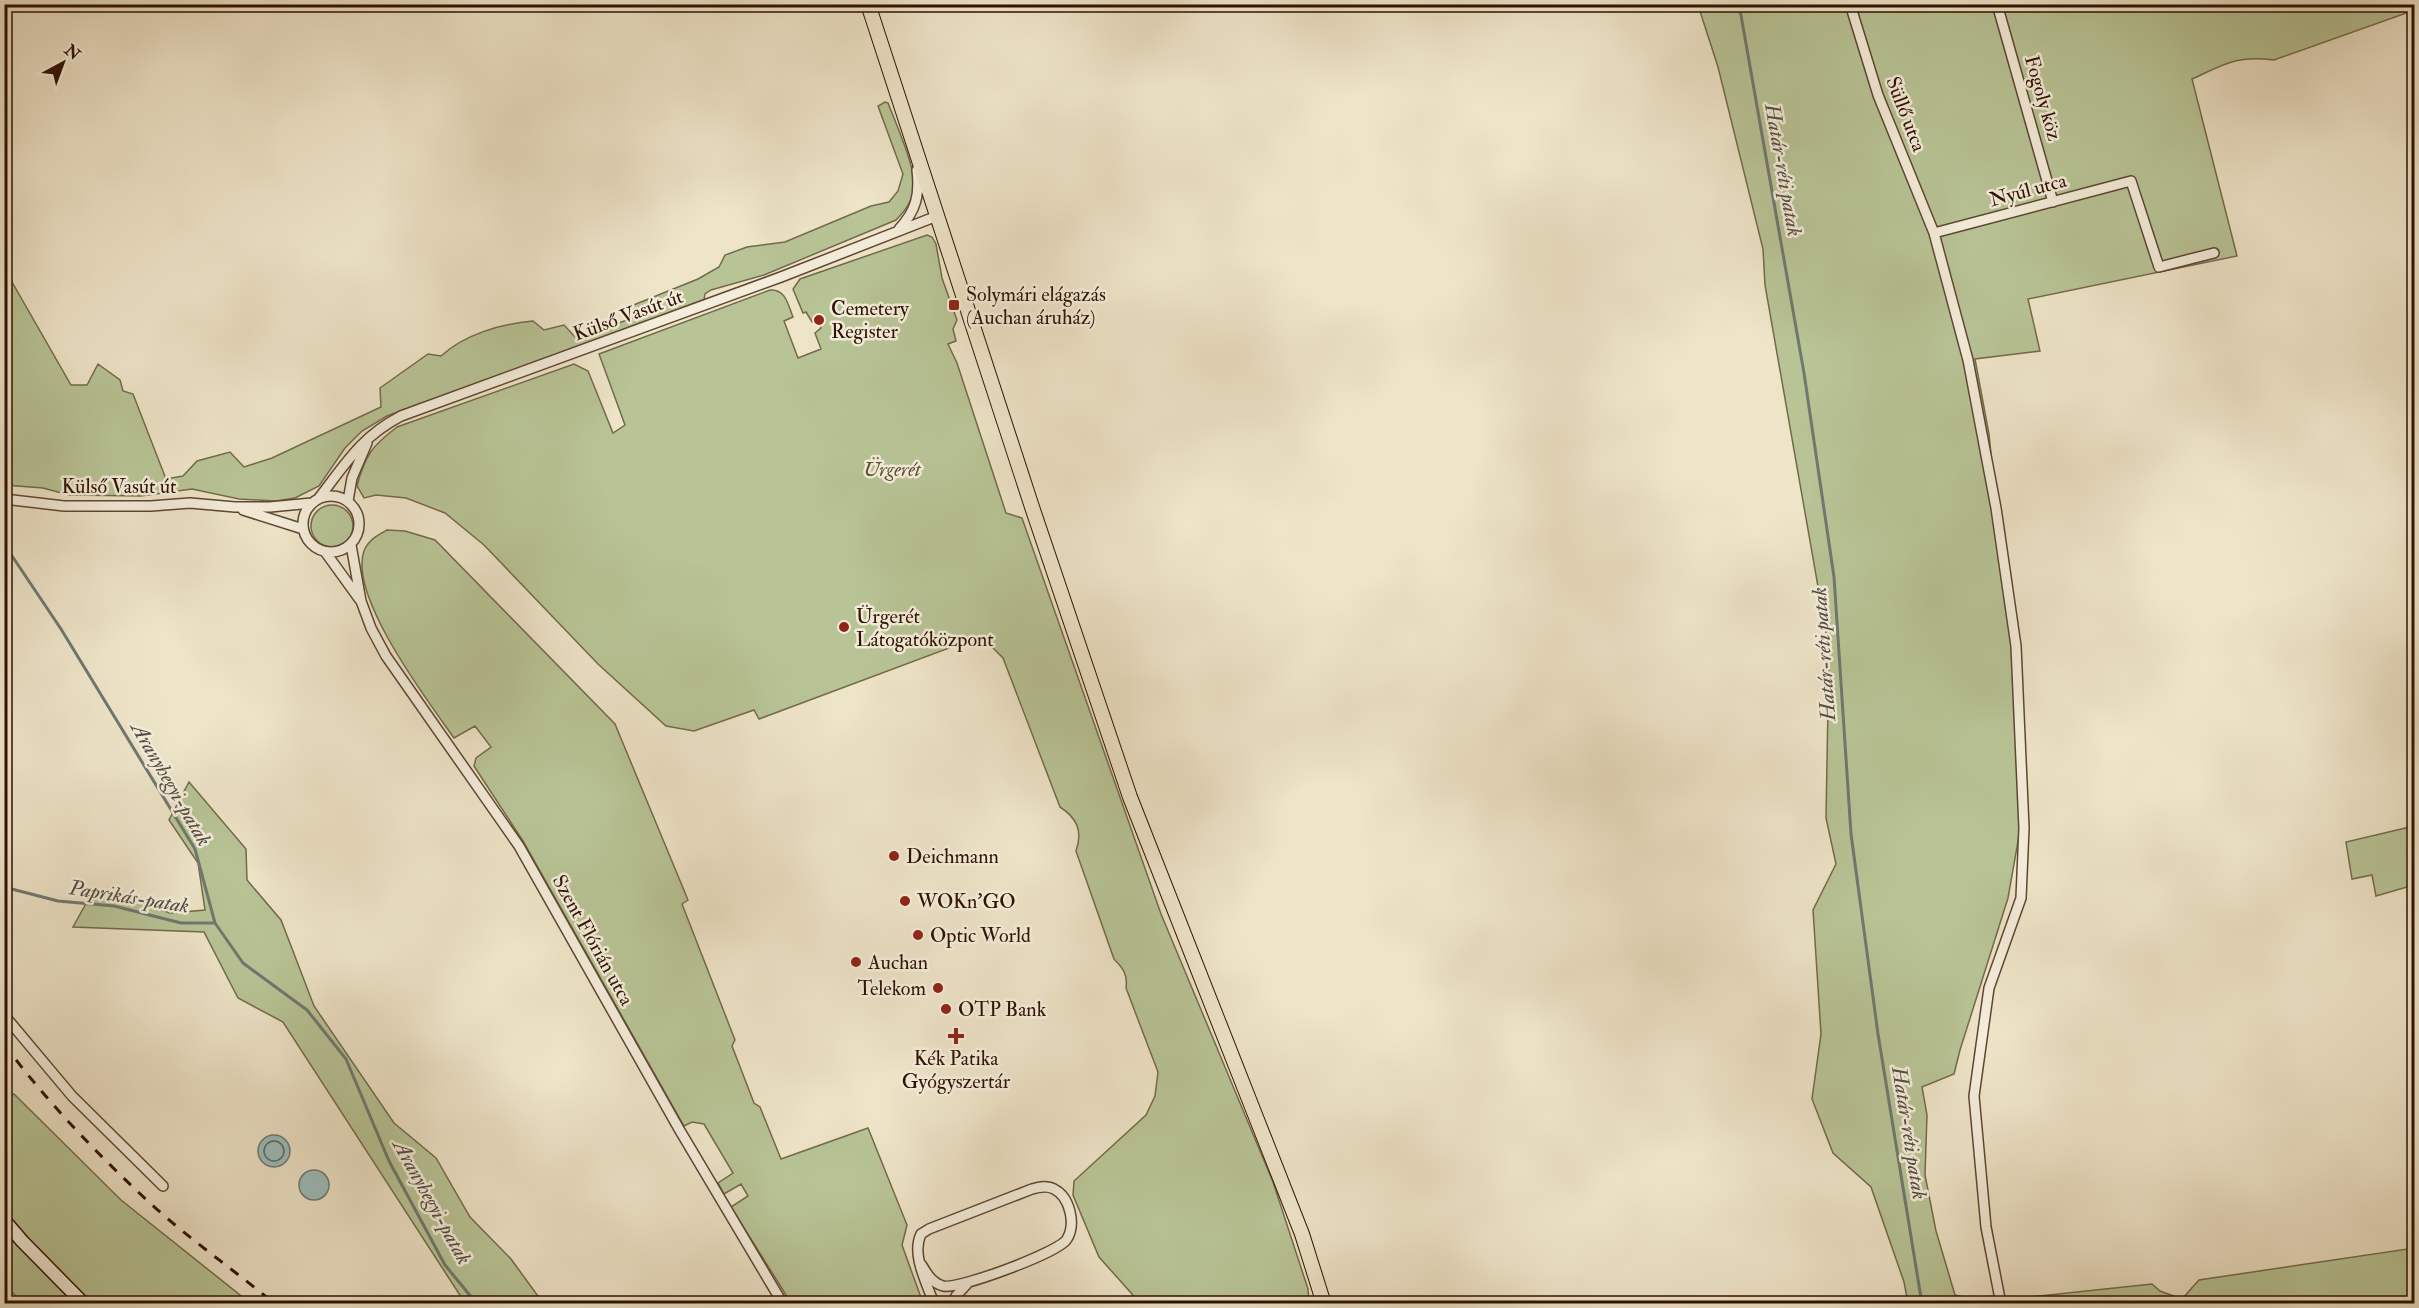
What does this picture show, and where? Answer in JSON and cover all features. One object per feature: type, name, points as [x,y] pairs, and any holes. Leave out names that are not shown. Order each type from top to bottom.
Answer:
[{"type":"main road","points":[[868,4],[1130,797],[1302,1234],[1324,1304]]},
{"type":"street","name":"Süllő utca","points":[[1850,4],[1878,95],[1934,233],[1968,360],[1996,508],[2016,646],[2024,828],[2021,898],[1989,988],[1974,1096],[1986,1227],[2001,1304]]},
{"type":"street","name":"Fogoly köz","points":[[1997,4],[2053,202]]},
{"type":"street","points":[[897,230],[913,210],[918,197],[919,182],[914,145]]},
{"type":"street","name":"Nyúl utca","points":[[1934,233],[2131,181],[2159,267],[2214,253]]},
{"type":"street","name":"Külső Vasút út","points":[[4,500],[64,506],[151,506],[190,503],[235,507],[270,507],[316,501],[349,458],[373,433],[401,417],[761,285],[937,216]]},
{"type":"street","points":[[348,501],[357,463],[373,433]]},
{"type":"street","points":[[337,496],[348,501],[357,511],[360,522],[358,535],[351,545],[342,551],[326,553],[312,546],[303,529],[303,518],[316,501],[337,496]]},
{"type":"street","name":"Külső Vasút út","points":[[235,507],[303,529]]},
{"type":"street","name":"Szent Flórián utca","points":[[351,545],[361,601],[371,628],[386,656],[519,846],[679,1129],[783,1304]]},
{"type":"street","name":"Szent Flórián utca","points":[[326,553],[361,601]]},
{"type":"street","points":[[4,1015],[72,1096],[163,1186]]},
{"type":"street","points":[[921,1264],[934,1283],[950,1287],[967,1284],[1056,1249],[1067,1239],[1071,1228],[1071,1217],[1060,1193],[1048,1187],[1032,1188],[921,1234],[917,1241],[917,1251],[921,1264],[934,1304]]},
{"type":"street","points":[[4,1220],[84,1304]]},
{"type":"street","points":[[953,1304],[956,1296],[967,1284]]},
{"type":"green space","points":[[1698,5],[2414,5],[2414,14],[2409,12],[2274,60],[2250,59],[2232,62],[2192,79],[2237,256],[2028,299],[2040,351],[1975,359],[1989,434],[1996,505],[2012,606],[2020,830],[2008,898],[1954,1074],[1922,1087],[1927,1115],[1925,1175],[1936,1231],[1955,1295],[1989,1303],[1908,1303],[1904,1282],[1871,1187],[1833,1153],[1812,1099],[1821,1034],[1813,910],[1836,864],[1826,818],[1829,649],[1765,285],[1763,249],[1718,67]]},
{"type":"green space","points":[[885,102],[888,103],[905,146],[914,179],[910,202],[896,220],[764,275],[711,290],[705,294],[704,300],[387,416],[362,431],[345,448],[319,486],[295,498],[276,501],[239,499],[192,489],[141,496],[69,495],[43,488],[5,485],[4,268],[71,385],[87,385],[98,364],[120,380],[123,391],[133,394],[166,479],[183,476],[197,461],[230,452],[244,467],[272,458],[381,407],[380,388],[428,354],[441,356],[461,342],[484,331],[533,321],[544,330],[564,325],[576,338],[633,318],[631,306],[698,279],[719,267],[725,255],[747,247],[785,242],[871,206],[889,202],[898,191],[903,174],[878,106]]},
{"type":"green space","name":"Ürgerét","points":[[927,235],[932,237],[936,244],[942,278],[957,320],[953,329],[956,341],[948,344],[957,363],[1006,513],[1022,518],[1161,914],[1273,1182],[1308,1289],[1309,1303],[1140,1303],[1099,1257],[1073,1195],[1074,1181],[1146,1115],[1155,1096],[1158,1072],[1126,988],[1125,975],[1114,959],[1076,851],[1079,837],[1077,826],[1071,816],[1060,807],[1003,658],[981,636],[759,719],[754,710],[694,731],[666,726],[598,664],[484,545],[445,513],[406,498],[376,495],[364,498],[357,486],[363,466],[371,452],[397,427],[574,364],[588,371],[613,433],[625,425],[599,354],[770,290],[780,292],[788,303],[793,317],[784,321],[798,358],[821,349],[815,333],[821,328],[819,322],[812,322],[806,312],[803,313],[793,289],[800,279]]},
{"type":"green space","points":[[332,505],[340,506],[347,511],[352,518],[352,534],[347,541],[340,546],[332,547],[324,546],[317,541],[312,534],[311,526],[312,518],[317,511],[324,506]]},
{"type":"green space","points":[[387,530],[405,531],[435,540],[615,724],[688,900],[682,904],[735,1040],[732,1046],[754,1103],[760,1107],[781,1159],[868,1128],[907,1225],[902,1245],[923,1303],[791,1303],[731,1207],[748,1196],[741,1184],[724,1194],[718,1183],[733,1173],[704,1124],[692,1122],[684,1126],[523,841],[474,766],[476,758],[491,747],[475,726],[454,738],[393,648],[368,594],[362,570],[366,547]]},
{"type":"green space","points":[[189,782],[246,849],[247,880],[281,920],[314,1006],[394,1123],[436,1158],[470,1217],[511,1259],[543,1303],[465,1303],[283,1022],[238,998],[204,932],[73,927],[93,891],[119,895],[170,913],[205,910],[198,863],[169,820]]},
{"type":"green space","points":[[2414,826],[2414,885],[2376,896],[2372,875],[2352,879],[2346,842]]},
{"type":"green space","points":[[14,1094],[121,1200],[250,1303],[23,1303],[5,1285],[4,1101]]},
{"type":"green space","points":[[2414,1248],[2414,1303],[2020,1303],[2020,1298],[2152,1284],[2160,1291],[2182,1299],[2199,1280]]},
{"type":"water","points":[[274,1135],[285,1140],[290,1151],[285,1162],[274,1167],[263,1162],[258,1151],[263,1140]]},
{"type":"water","points":[[314,1170],[325,1174],[329,1185],[325,1196],[314,1200],[303,1196],[299,1185],[303,1174]]},
{"type":"waterway","name":"Határ-réti patak","points":[[1739,4],[1804,373],[1834,577],[1851,834],[1878,1034],[1922,1304]]},
{"type":"waterway","name":"Aranyhegyi-patak","points":[[4,544],[61,629],[195,849],[215,923],[243,963],[307,1010],[346,1059],[389,1161],[445,1265],[477,1304]]},
{"type":"waterway","name":"Paprikás-patak","points":[[4,887],[58,901],[114,906],[181,923],[214,923]]},
{"type":"railway","points":[[4,1044],[55,1107],[130,1184],[180,1229],[275,1304]]},
{"type":"place","name":"Solymári elágazás (Auchan áruház)","points":[[954,305]]},
{"type":"place","name":"Cemetery Register","points":[[819,320]]},
{"type":"place","name":"Ürgerét Látogatóközpont","points":[[844,627]]},
{"type":"place","name":"Deichmann","points":[[894,856]]},
{"type":"place","name":"WOKn'GO","points":[[905,901]]},
{"type":"place","name":"Optic World","points":[[918,935]]},
{"type":"place","name":"Auchan","points":[[856,962]]},
{"type":"place","name":"Telekom","points":[[938,988]]},
{"type":"place","name":"OTP Bank","points":[[946,1009]]},
{"type":"place","name":"Kék Patika Gyógyszertár","points":[[956,1036]]}]
